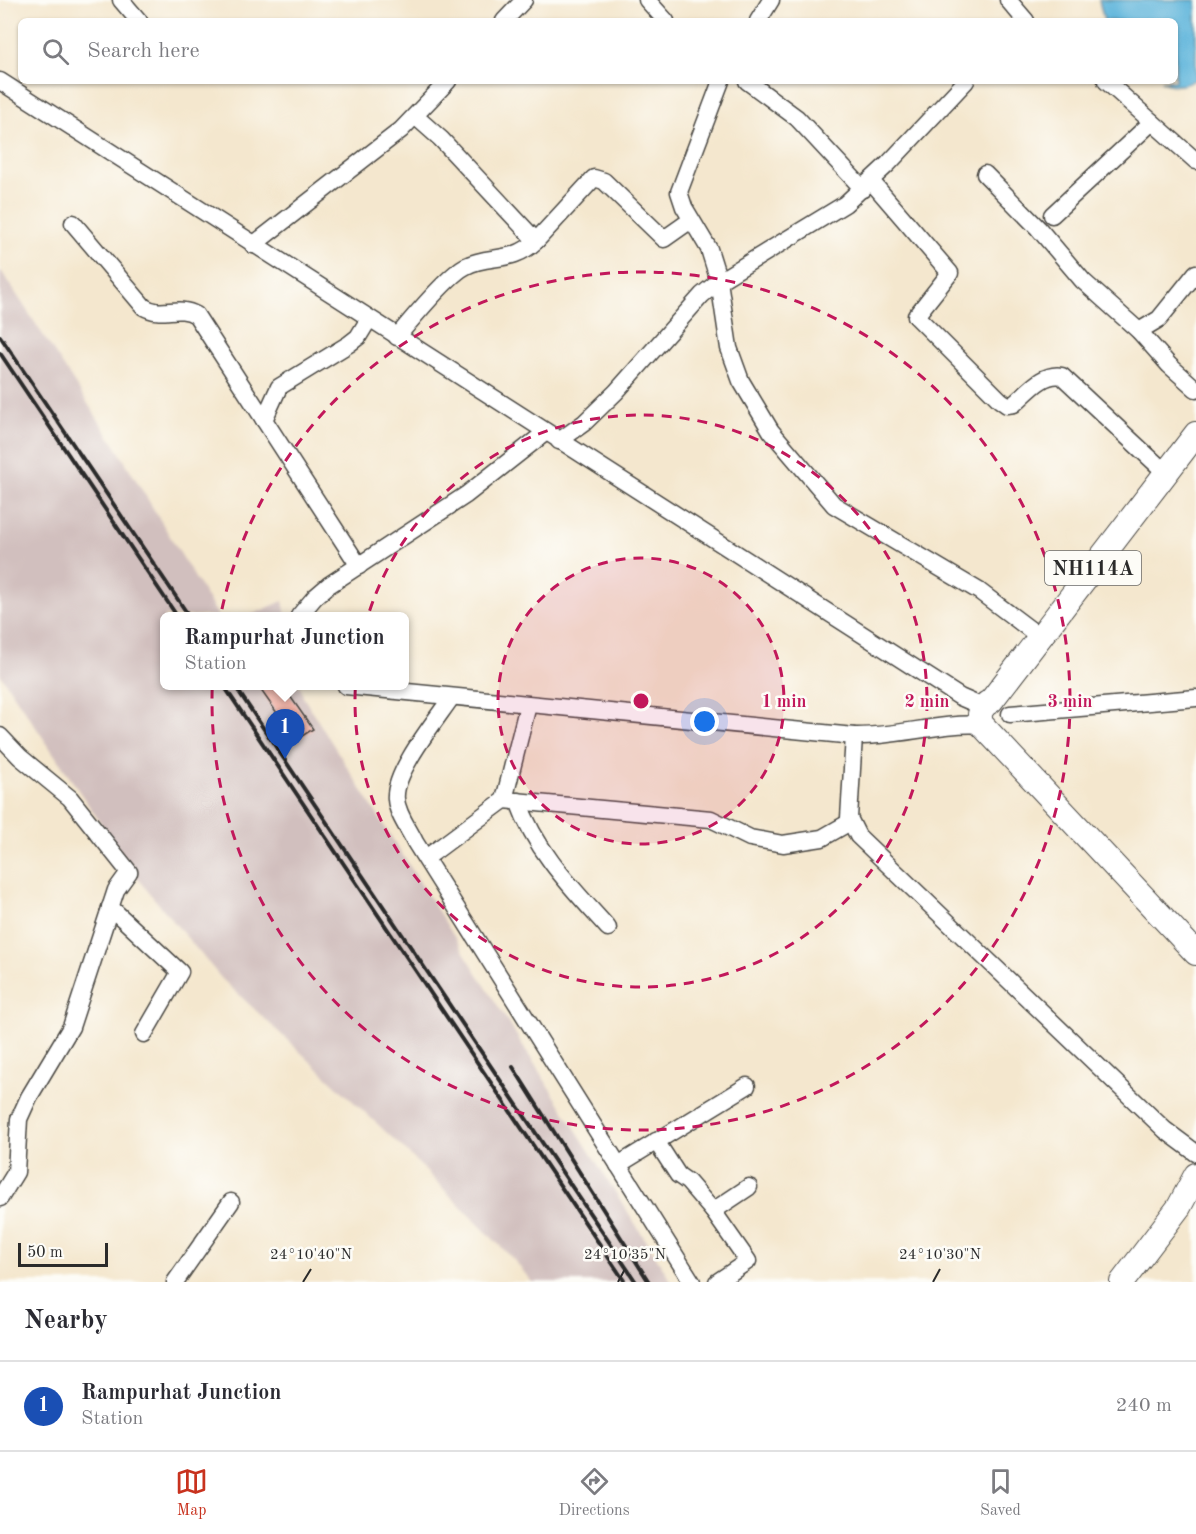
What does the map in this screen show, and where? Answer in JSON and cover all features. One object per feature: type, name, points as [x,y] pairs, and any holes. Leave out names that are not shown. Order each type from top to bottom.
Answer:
[{"type":"highway","name":"NH114A","points":[[991,716],[1040,637],[1194,440]]},
{"type":"highway","points":[[991,716],[1196,953]]},
{"type":"highway","points":[[1122,1282],[1179,1207],[1196,1175]]},
{"type":"street","points":[[121,0],[136,18]]},
{"type":"street","points":[[507,18],[524,0]]},
{"type":"street","points":[[647,0],[663,18]]},
{"type":"street","points":[[760,18],[771,0]]},
{"type":"street","points":[[1008,0],[1022,18]]},
{"type":"street","points":[[0,81],[991,716]]},
{"type":"street","points":[[253,245],[401,130],[445,84]]},
{"type":"street","points":[[720,84],[679,192],[691,220],[709,249],[719,281],[729,348],[741,381],[771,431],[834,505],[980,591],[1040,637]]},
{"type":"street","points":[[751,84],[797,118],[867,185],[950,273],[916,316],[1000,400],[1007,405],[1014,404],[1046,377],[1054,374],[1062,376],[1166,473]]},
{"type":"street","points":[[302,612],[315,597],[359,566],[553,437],[584,423],[609,400],[702,295],[719,281],[829,215],[867,185],[963,84]]},
{"type":"street","points":[[1109,84],[1196,161]]},
{"type":"street","points":[[415,116],[441,139],[536,241]]},
{"type":"street","points":[[1052,215],[1152,122]]},
{"type":"street","points":[[985,174],[1038,228],[1083,281],[1140,331],[1169,365],[1196,389]]},
{"type":"street","points":[[397,337],[426,303],[466,266],[526,250],[594,178],[613,189],[664,239],[691,220]]},
{"type":"street","points":[[73,223],[144,307],[158,313],[178,310],[196,315],[359,566]]},
{"type":"street","points":[[1140,331],[1160,319],[1196,273]]},
{"type":"street","points":[[264,420],[279,387],[349,344],[358,337],[369,319]]},
{"type":"street","points":[[381,690],[854,736],[884,735],[953,725],[991,716],[1196,698]]},
{"type":"street","points":[[451,698],[404,771],[396,792],[400,812],[426,858],[692,1282]]},
{"type":"street","points":[[528,705],[511,801],[555,868],[608,928]]},
{"type":"street","points":[[0,735],[20,757],[70,798],[129,872],[117,890],[110,907],[71,1027],[28,1097],[19,1119],[16,1172],[0,1198]]},
{"type":"street","points":[[854,736],[850,822],[863,841],[1165,1130],[1196,1153]]},
{"type":"street","points":[[426,858],[511,801],[711,819],[750,838],[783,844],[822,838],[850,822]]},
{"type":"street","points":[[110,907],[180,972],[144,1034]]},
{"type":"street","points":[[618,1165],[747,1086]]},
{"type":"street","points":[[656,1142],[678,1175],[688,1182],[712,1211],[748,1261],[717,1282]]},
{"type":"street","points":[[712,1211],[749,1187]]},
{"type":"street","points":[[175,1282],[196,1248],[231,1202]]},
{"type":"shaded area","points":[[0,269],[118,450],[216,612],[160,612],[160,690],[301,690],[303,697],[672,1282],[532,1282],[514,1260],[402,1147],[222,979],[141,883],[0,674]]},
{"type":"shaded area","points":[[283,601],[285,612],[258,612]]},
{"type":"water","points":[[1099,0],[1196,0],[1196,79],[1187,84],[1179,85],[1171,84],[1178,84],[1178,18],[1103,18]]},
{"type":"building","points":[[261,690],[286,690],[313,729],[296,740]]},
{"type":"railway","points":[[0,336],[186,612]]},
{"type":"railway","points":[[0,353],[174,612]]},
{"type":"railway","points":[[227,690],[625,1282]]},
{"type":"railway","points":[[238,690],[636,1282]]},
{"type":"railway","points":[[513,1067],[649,1282]]},
{"type":"place","name":"Rampurhat Junction","points":[[285,759]]}]
